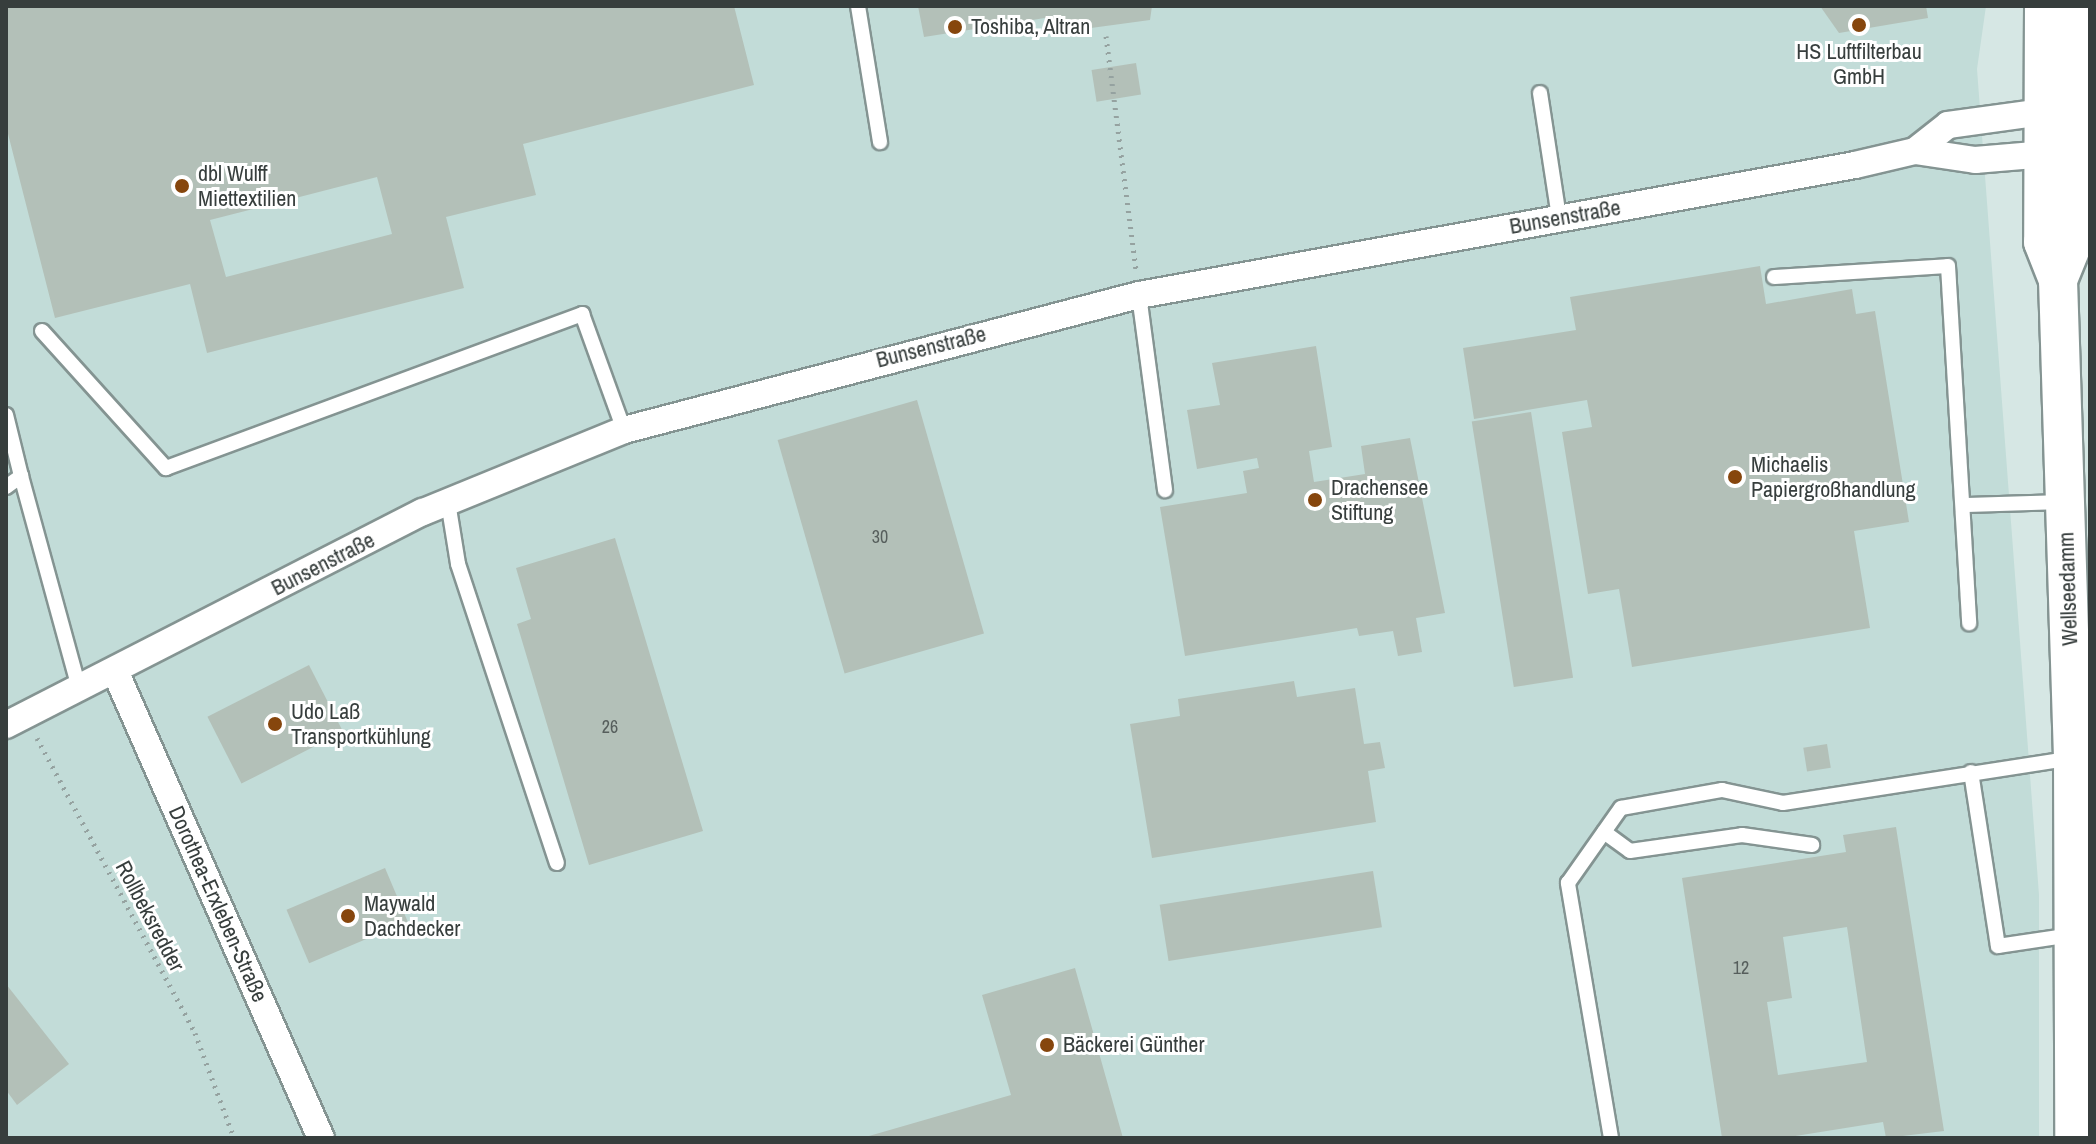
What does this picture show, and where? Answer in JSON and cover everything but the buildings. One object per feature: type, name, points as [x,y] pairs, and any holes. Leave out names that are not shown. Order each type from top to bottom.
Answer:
[{"type":"main road","name":"Wellseedamm","points":[[2044,6],[2057,110],[2057,153],[2043,242],[2058,280],[2073,758],[2076,935],[2074,1138]]},
{"type":"main road","name":"Wellseedamm","points":[[2057,110],[2072,6]]},
{"type":"street","name":"Bunsenstraße","points":[[1915,151],[1948,125],[2057,110]]},
{"type":"street","name":"Bunsenstraße","points":[[15,720],[448,502],[624,430],[1139,295],[1915,151],[1975,160],[2057,153]]},
{"type":"street","name":"Dorothea-Erxleben-Straße","points":[[115,671],[321,1138]]},
{"type":"lane","points":[[858,6],[880,142]]},
{"type":"lane","points":[[1540,93],[1559,217]]},
{"type":"lane","points":[[1774,277],[1948,266],[1966,505],[1969,623]]},
{"type":"lane","points":[[1139,295],[1165,490]]},
{"type":"lane","points":[[42,331],[166,468],[582,314],[624,430]]},
{"type":"lane","points":[[6,415],[79,688]]},
{"type":"lane","points":[[6,487],[21,476]]},
{"type":"lane","points":[[448,502],[458,564],[557,863]]},
{"type":"lane","points":[[1966,505],[2065,502]]},
{"type":"lane","points":[[1611,1138],[1568,883],[1621,808],[1722,790],[1783,803],[2073,758]]},
{"type":"lane","points":[[1971,772],[1998,946],[2076,935]]},
{"type":"lane","points":[[1604,832],[1630,851],[1742,835],[1812,845]]},
{"type":"path","points":[[1106,36],[1139,295]]},
{"type":"path","name":"Rollbeksredder","points":[[15,720],[195,1033],[234,1138]]},
{"type":"shaded area","points":[[6,6],[1986,6],[1977,69],[2039,895],[2039,1138],[6,1138]]},
{"type":"place","name":"HS Luftfilterbau GmbH","points":[[1859,25]]},
{"type":"place","name":"Toshiba, Altran","points":[[955,27]]},
{"type":"place","name":"dbl Wulff Miettextilien","points":[[182,186]]},
{"type":"place","name":"Michaelis Papiergroßhandlung","points":[[1735,477]]},
{"type":"place","name":"Drachensee Stiftung","points":[[1315,500]]},
{"type":"place","name":"Udo Laß Transportkühlung","points":[[275,724]]},
{"type":"place","name":"Maywald Dachdecker","points":[[348,916]]},
{"type":"place","name":"Bäckerei Günther","points":[[1047,1045]]}]
